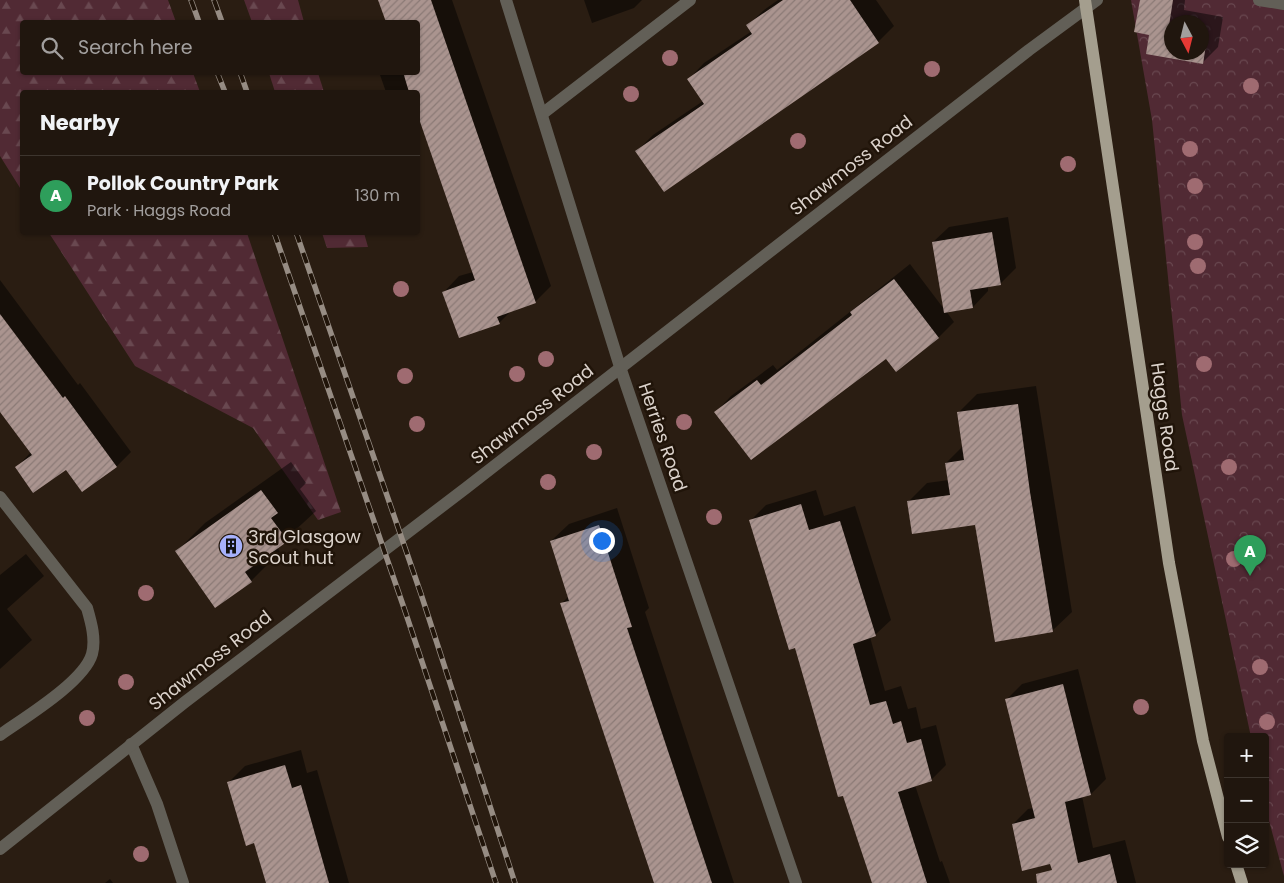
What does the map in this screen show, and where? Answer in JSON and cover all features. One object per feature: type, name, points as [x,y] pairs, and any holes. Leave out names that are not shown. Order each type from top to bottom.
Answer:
[{"type":"main road","name":"Haggs Road","points":[[1085,4],[1170,572],[1203,741],[1224,823]]},
{"type":"main road","points":[[1237,868],[1242,883]]},
{"type":"street","name":"Herries Road","points":[[506,0],[620,367],[796,883]]},
{"type":"street","points":[[542,114],[690,0]]},
{"type":"street","name":"Shawmoss Road","points":[[0,849],[131,744],[620,367],[1085,4],[1097,0]]},
{"type":"street","points":[[1259,0],[1284,4]]},
{"type":"street","points":[[0,497],[87,608],[92,625],[92,654],[72,683],[0,735]]},
{"type":"street","points":[[131,744],[158,804],[183,883]]},
{"type":"green space","points":[[0,0],[168,0],[175,20],[20,20],[20,75],[194,75],[199,90],[20,90],[20,188],[0,156]]},
{"type":"green space","points":[[244,0],[298,0],[303,20],[251,20]]},
{"type":"green space","points":[[1131,0],[1284,0],[1284,876],[1269,821],[1269,733],[1250,733],[1182,415],[1152,120]]},
{"type":"green space","points":[[270,75],[319,75],[323,90],[274,90]]},
{"type":"green space","points":[[50,235],[248,235],[341,512],[318,520],[253,428],[135,366]]},
{"type":"green space","points":[[323,235],[365,235],[368,247],[327,248]]},
{"type":"building","points":[[378,0],[431,0],[536,303],[497,317],[500,324],[459,338],[442,292],[475,280],[420,122],[420,90],[408,90],[404,75],[420,75],[420,20],[385,20]]},
{"type":"building","points":[[783,0],[850,0],[879,43],[664,192],[635,151],[704,104],[687,79],[752,34],[746,25]]},
{"type":"building","points":[[1140,0],[1173,0],[1171,15],[1164,15],[1164,57],[1146,54],[1149,35],[1134,32]]},
{"type":"building","points":[[1180,60],[1204,60],[1203,64]]},
{"type":"building","points":[[992,232],[1001,285],[970,290],[973,308],[944,313],[932,242]]},
{"type":"building","points":[[894,279],[939,338],[896,372],[886,359],[751,460],[714,412],[757,380],[761,385],[852,315],[850,312]]},
{"type":"building","points":[[0,314],[63,398],[65,396],[117,467],[82,492],[66,470],[33,493],[15,467],[32,455],[0,412]]},
{"type":"building","points":[[1018,404],[1053,632],[995,642],[975,525],[912,534],[907,501],[950,495],[945,463],[964,460],[957,412]]},
{"type":"building","name":"3rd Glasgow Scout hut","points":[[261,490],[278,513],[271,518],[288,541],[245,572],[252,582],[215,608],[175,551]]},
{"type":"building","points":[[801,504],[809,530],[840,521],[876,636],[853,644],[870,705],[886,701],[893,724],[901,721],[907,743],[921,739],[932,781],[898,792],[927,883],[872,883],[843,796],[838,797],[795,648],[789,650],[749,520]]},
{"type":"building","points":[[599,525],[632,627],[627,628],[712,883],[654,883],[560,603],[569,601],[550,541]]},
{"type":"building","points":[[1063,684],[1091,795],[1065,802],[1078,863],[1110,854],[1117,883],[1037,883],[1036,874],[1052,870],[1050,864],[1022,871],[1012,824],[1035,818],[1005,699]]},
{"type":"building","points":[[285,765],[292,788],[301,785],[329,883],[266,883],[254,843],[246,846],[227,782]]},
{"type":"railway","points":[[191,0],[198,20]]},
{"type":"railway","points":[[214,0],[221,20]]},
{"type":"railway","points":[[218,75],[224,90]]},
{"type":"railway","points":[[241,75],[246,90]]},
{"type":"railway","points":[[275,235],[404,608],[496,883]]},
{"type":"railway","points":[[297,235],[421,594],[515,883]]},
{"type":"place","name":"3rd Glasgow Scout hut","points":[[231,546]]},
{"type":"place","name":"Pollok Country Park","points":[[1250,576]]}]
